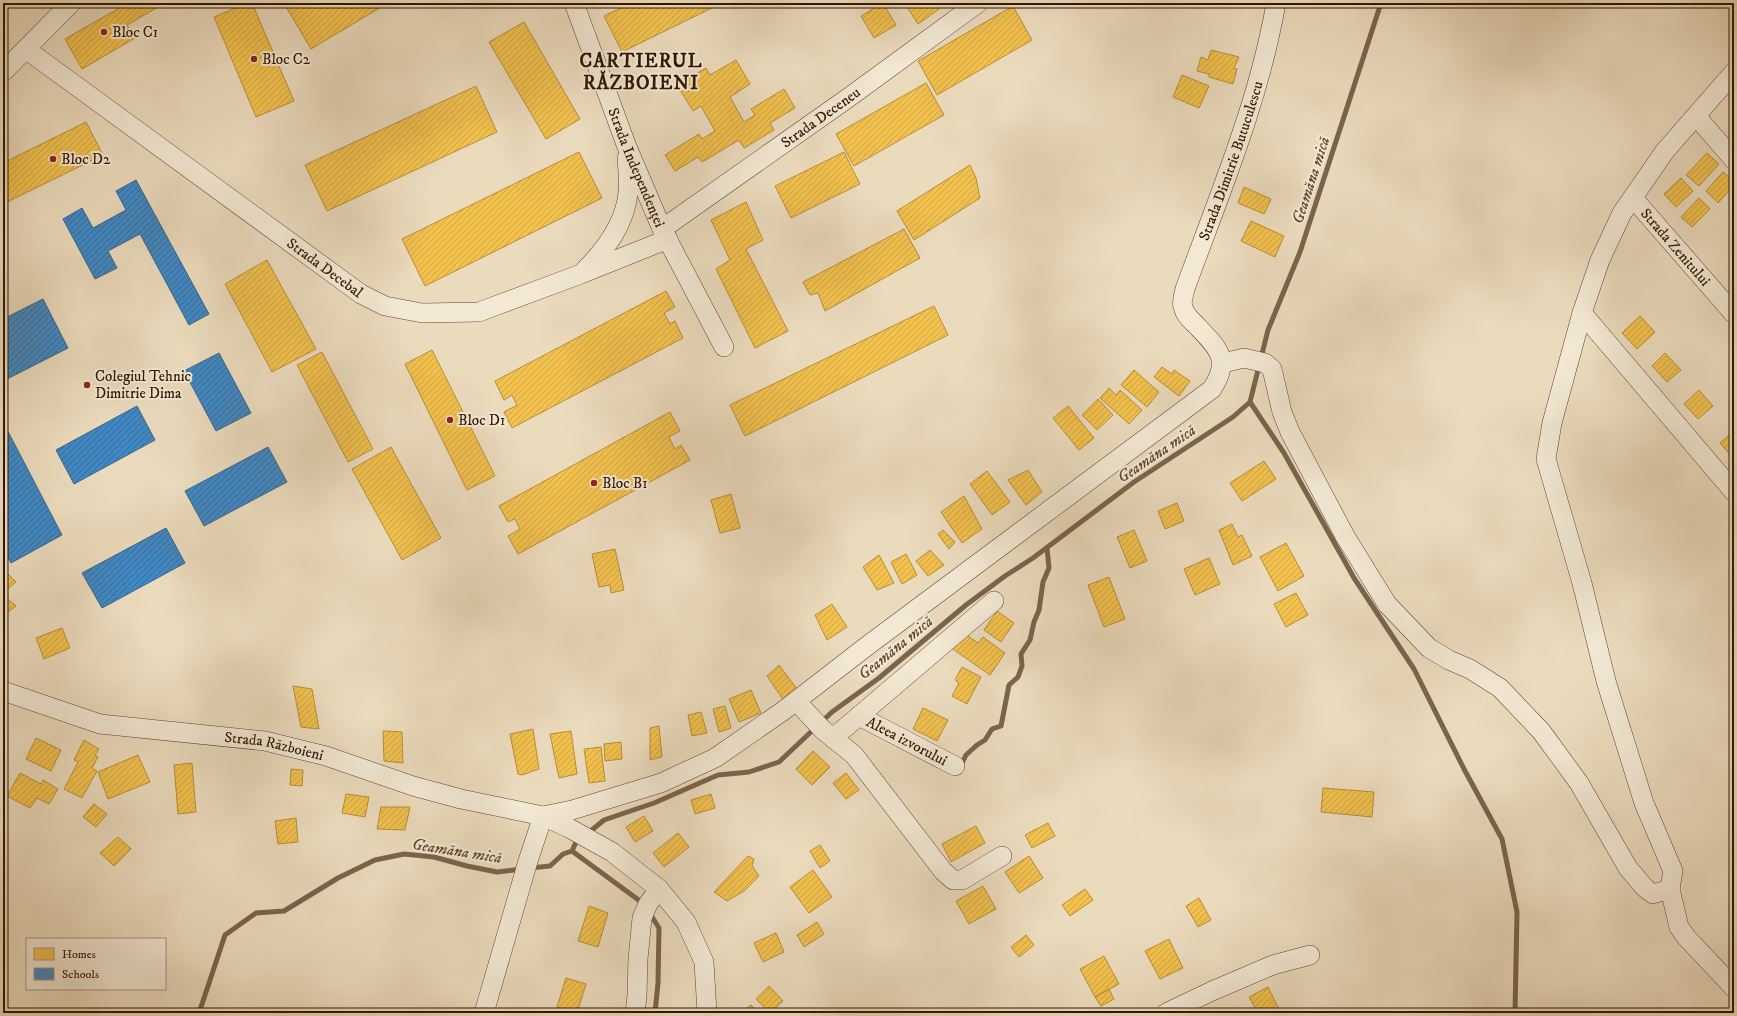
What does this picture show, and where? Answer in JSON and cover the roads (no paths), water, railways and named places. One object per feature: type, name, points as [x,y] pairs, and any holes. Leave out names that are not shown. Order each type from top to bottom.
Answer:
[{"type":"street","points":[[3,72],[27,50],[71,3]]},
{"type":"street","name":"Strada Independenței","points":[[574,3],[627,148],[665,234],[724,347]]},
{"type":"street","name":"Strada Deceneu","points":[[665,234],[978,3]]},
{"type":"street","name":"Strada Dimitrie Butuculescu","points":[[1223,363],[1218,351],[1203,332],[1187,316],[1182,305],[1185,289],[1236,150],[1258,81],[1276,3]]},
{"type":"street","name":"Strada Decebal","points":[[27,50],[361,294],[385,306],[422,313],[479,312],[581,274],[665,234]]},
{"type":"street","points":[[1734,72],[1666,151],[1622,213],[1600,260],[1582,313],[1552,424],[1546,459],[1582,582],[1606,681],[1644,803],[1673,871],[1670,889],[1679,927],[1686,937],[1734,988]]},
{"type":"street","points":[[1696,116],[1734,160]]},
{"type":"street","points":[[581,274],[598,257],[615,234],[623,213],[628,192],[627,148]]},
{"type":"street","name":"Strada Zenitului","points":[[1633,198],[1734,314]]},
{"type":"street","points":[[1582,313],[1734,492]]},
{"type":"street","points":[[543,816],[572,810],[661,783],[715,758],[801,707],[867,646],[1102,470],[1212,390],[1220,378],[1223,363],[1244,358],[1265,363],[1272,369],[1282,412],[1307,467],[1345,536],[1387,604],[1429,648],[1449,660],[1470,669],[1500,688],[1541,731],[1574,776],[1628,868],[1644,888],[1653,894],[1670,889]]},
{"type":"street","points":[[828,734],[859,716],[994,601]]},
{"type":"street","name":"Strada Războieni","points":[[3,691],[100,724],[265,741],[326,756],[413,786],[461,799],[543,816]]},
{"type":"street","points":[[801,707],[828,734],[854,755],[943,872],[953,880],[962,880],[1002,856]]},
{"type":"street","name":"Aleea izvorului","points":[[859,716],[955,766]]},
{"type":"street","points":[[543,816],[569,828],[612,852],[650,904],[686,922],[704,962],[707,1013]]},
{"type":"street","points":[[484,1013],[543,816]]},
{"type":"street","points":[[635,1013],[638,959],[650,904]]},
{"type":"street","points":[[1166,1013],[1212,991],[1273,965],[1310,955]]},
{"type":"waterway","name":"Geamăna mică","points":[[1261,358],[1268,330],[1300,252],[1381,3]]},
{"type":"waterway","name":"Geamăna mică","points":[[587,834],[604,820],[654,803],[718,775],[749,772],[779,762],[832,712],[879,678],[966,605],[1005,576],[1033,558],[1134,482],[1233,417],[1250,402],[1259,366]]},
{"type":"waterway","points":[[1250,402],[1284,453],[1354,578],[1414,669],[1464,769],[1502,839],[1517,912],[1515,1013]]},
{"type":"waterway","points":[[961,765],[966,755],[985,740],[992,729],[1001,726],[1009,685],[1018,677],[1022,666],[1021,654],[1030,640],[1034,622],[1039,610],[1043,582],[1049,568],[1047,548]]},
{"type":"waterway","name":"Geamăna mică","points":[[530,868],[550,866],[563,854],[572,851],[576,842],[581,839]]},
{"type":"waterway","points":[[572,851],[644,904]]},
{"type":"waterway","name":"Geamăna mică","points":[[199,1013],[225,935],[256,913],[284,911],[338,878],[375,860],[404,854],[434,857],[497,872],[522,869]]},
{"type":"waterway","points":[[649,912],[659,928],[658,983],[655,1013]]},
{"type":"place","name":"Bloc C1","points":[[104,32]]},
{"type":"place","name":"Bloc C2","points":[[254,59]]},
{"type":"place","name":"Bloc D2","points":[[53,159]]},
{"type":"place","name":"Colegiul Tehnic Dimitrie Dima","points":[[87,385]]},
{"type":"place","name":"Bloc D1","points":[[450,420]]},
{"type":"place","name":"Bloc B1","points":[[594,483]]},
{"type":"district","name":"CARTIERUL RĂZBOIENI","points":[[641,71]]}]
